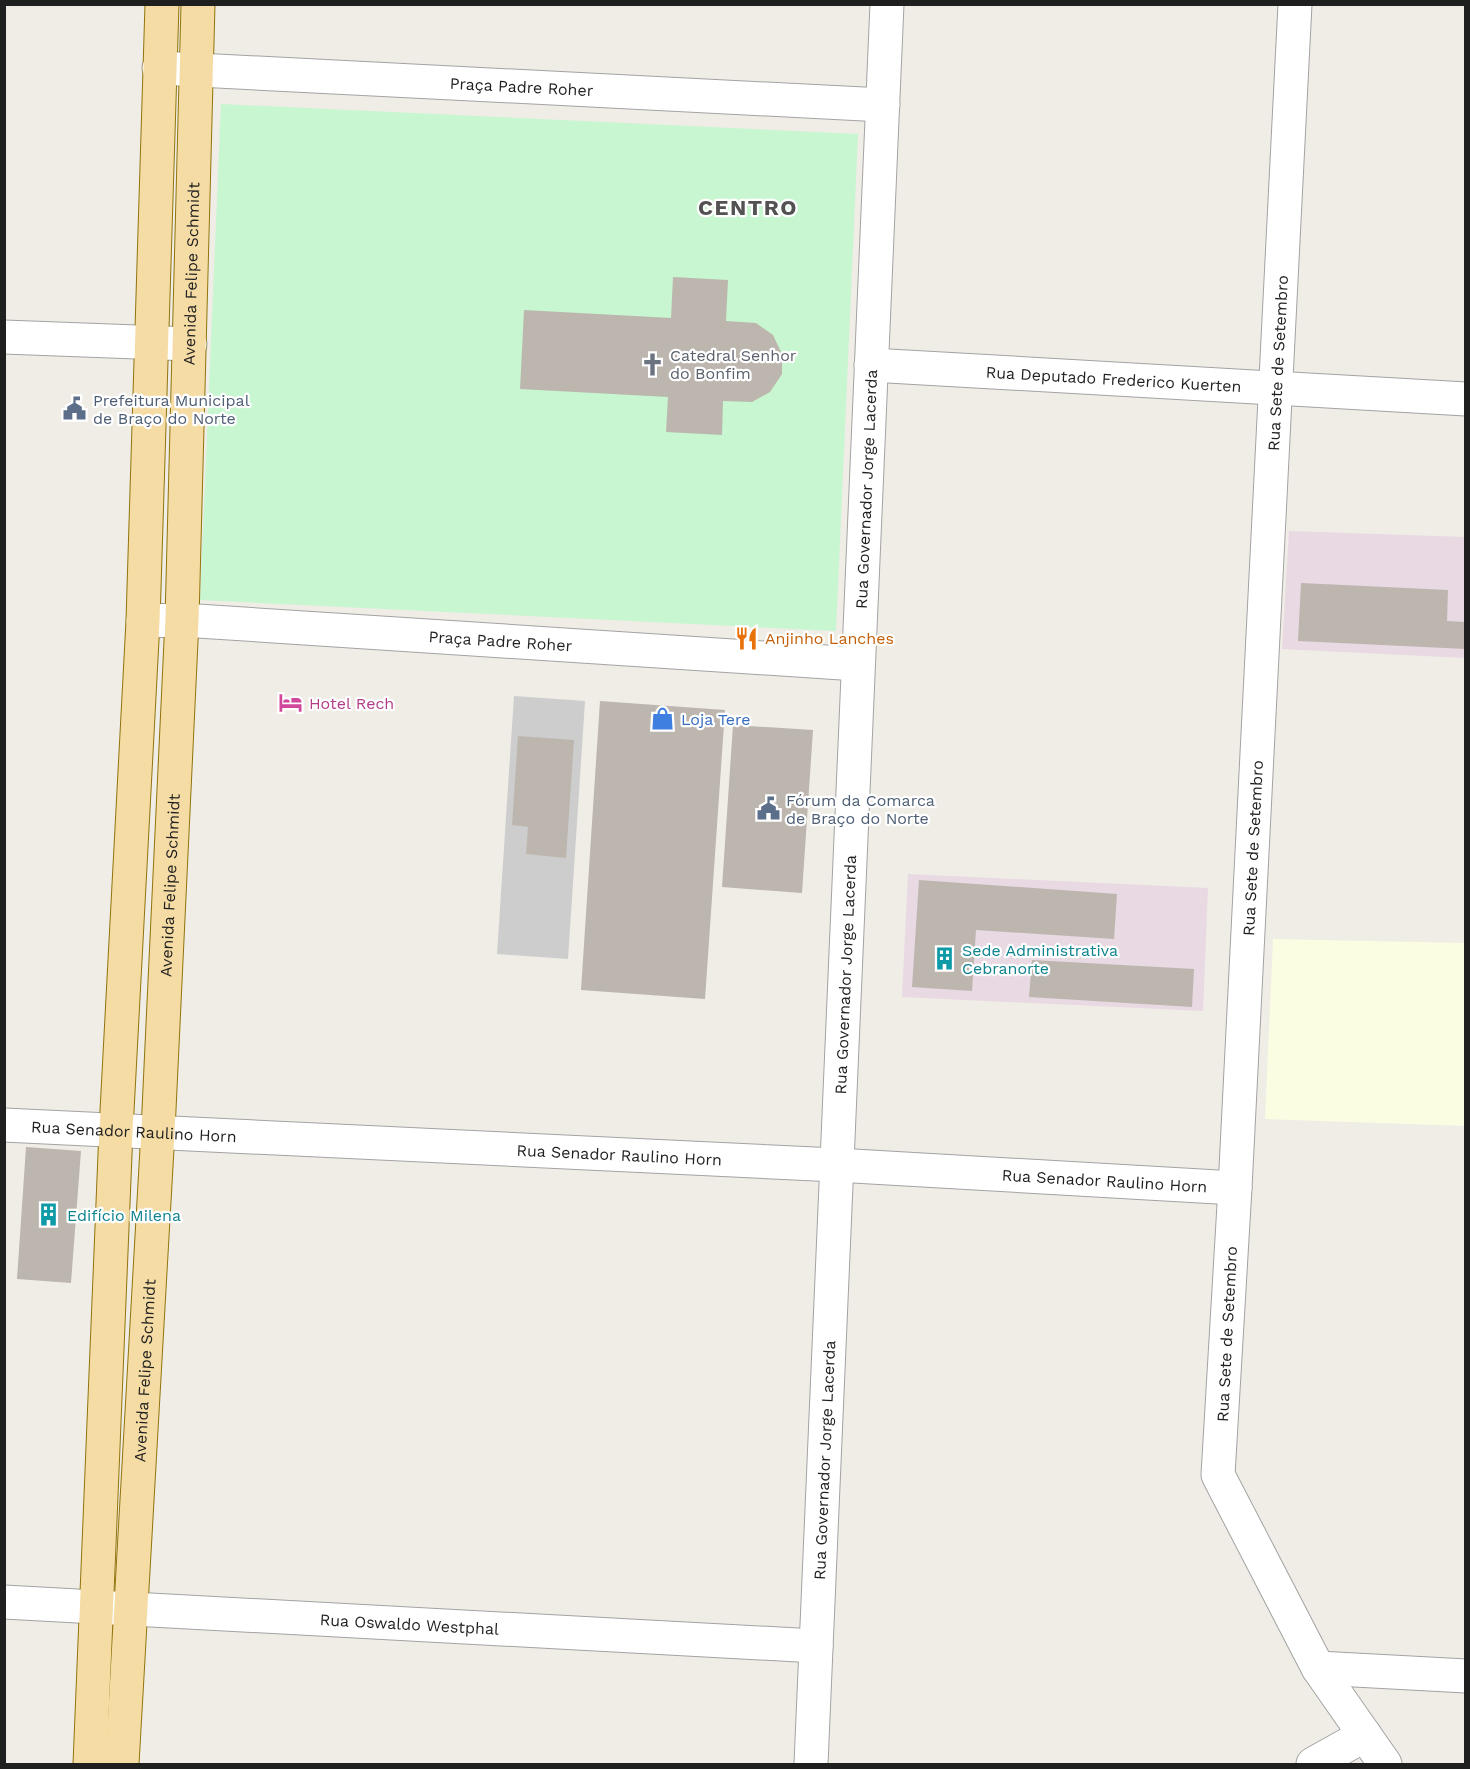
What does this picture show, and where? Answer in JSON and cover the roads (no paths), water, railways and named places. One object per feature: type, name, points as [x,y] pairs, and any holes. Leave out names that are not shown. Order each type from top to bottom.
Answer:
[{"type":"main road","points":[[90,1764],[116,1130],[143,621],[162,4]]},
{"type":"main road","name":"Avenida Felipe Schmidt","points":[[122,1764],[129,1608],[158,1131],[182,620],[198,4]]},
{"type":"main road","points":[[133,807],[173,810]]},
{"type":"street","name":"Rua Governador Jorge Lacerda","points":[[811,1764],[887,4]]},
{"type":"street","name":"Rua Sete de Setembro","points":[[1295,4],[1235,1188],[1218,1475],[1318,1668],[1385,1764]]},
{"type":"street","name":"Praça Padre Roher","points":[[159,68],[883,105]]},
{"type":"street","points":[[4,337],[190,344]]},
{"type":"street","name":"Rua Deputado Frederico Kuerten","points":[[871,365],[1466,399]]},
{"type":"street","name":"Praça Padre Roher","points":[[143,621],[182,620],[857,663]]},
{"type":"street","name":"Rua Senador Raulino Horn","points":[[4,1125],[836,1165],[1235,1188]]},
{"type":"street","name":"Rua Oswaldo Westphal","points":[[4,1602],[816,1646]]},
{"type":"street","points":[[1318,1668],[1466,1676]]},
{"type":"street","points":[[1313,1764],[1365,1735]]},
{"type":"place","name":"Catedral Senhor do Bonfim","points":[[652,364]]},
{"type":"place","name":"Prefeitura Municipal de Braço do Norte","points":[[75,409]]},
{"type":"place","name":"Anjinho Lanches","points":[[747,638]]},
{"type":"place","name":"Hotel Rech","points":[[291,703]]},
{"type":"place","name":"Loja Tere","points":[[663,719]]},
{"type":"place","name":"Fórum da Comarca de Braço do Norte","points":[[768,809]]},
{"type":"place","name":"Sede Administrativa Cebranorte","points":[[944,959]]},
{"type":"place","name":"Edifício Milena","points":[[49,1215]]},
{"type":"district","name":"CENTRO","points":[[748,207]]}]
